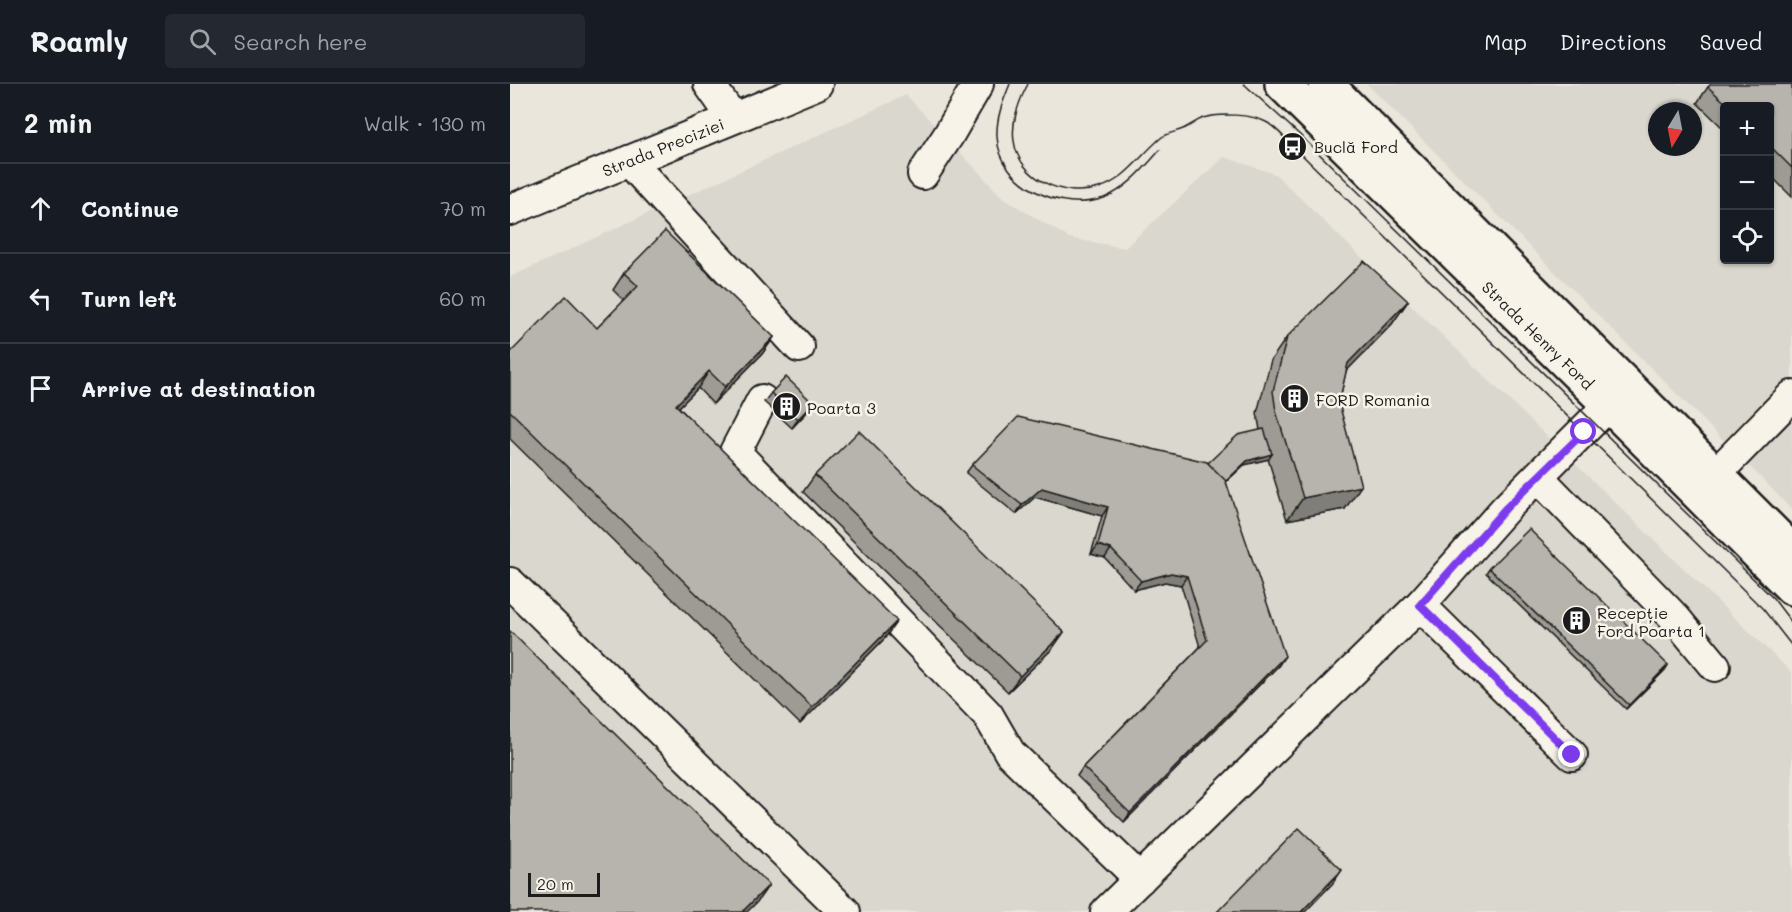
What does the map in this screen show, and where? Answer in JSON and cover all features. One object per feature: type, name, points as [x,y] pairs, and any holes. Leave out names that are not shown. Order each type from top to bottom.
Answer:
[{"type":"main road","name":"Strada Henry Ford","points":[[1282,84],[1610,405],[1792,588]]},
{"type":"main road","name":"Strada Henry Ford","points":[[1326,84],[1792,551]]},
{"type":"street","points":[[709,84],[733,118]]},
{"type":"street","name":"Strada Preciziei","points":[[510,210],[817,84]]},
{"type":"street","points":[[923,174],[978,84]]},
{"type":"street","points":[[629,161],[800,347]]},
{"type":"street","points":[[1715,475],[1792,396]]},
{"type":"street","points":[[762,400],[735,452],[988,715],[1010,753],[1140,879]]},
{"type":"street","points":[[1106,912],[1420,605],[1506,508],[1610,405]]},
{"type":"street","points":[[1538,477],[1676,619],[1715,666]]},
{"type":"street","points":[[510,583],[845,912]]},
{"type":"street","points":[[1420,605],[1572,755]]},
{"type":"shaded area","points":[[1367,84],[1792,84],[1792,510],[1760,477]]},
{"type":"shaded area","points":[[906,95],[1003,198],[1069,238],[1125,248],[1224,157],[1275,174],[1792,673],[1792,912],[510,912],[510,277]]},
{"type":"building","points":[[1711,84],[1792,84],[1792,168],[1774,150],[1774,102],[1725,102],[1708,87]]},
{"type":"building","points":[[665,231],[774,337],[725,387],[709,371],[676,405],[897,621],[812,707],[510,411],[510,353],[566,296],[597,328],[638,286],[624,273]]},
{"type":"building","name":"FORD Romania","points":[[1364,261],[1408,301],[1348,363],[1339,403],[1361,486],[1303,498],[1276,411],[1273,391],[1287,337]]},
{"type":"building","points":[[786,377],[813,403],[798,419],[771,393]]},
{"type":"building","points":[[1018,417],[1207,462],[1225,479],[1285,656],[1130,813],[1083,767],[1207,640],[1187,576],[1171,573],[1141,581],[1111,549],[1098,545],[1108,507],[1042,488],[1022,505],[972,465]]},
{"type":"building","points":[[1264,429],[1272,454],[1247,461],[1226,481],[1208,463],[1238,435]]},
{"type":"building","points":[[859,431],[1064,632],[1020,676],[815,475]]},
{"type":"building","name":"Recepție Ford Poarta 1","points":[[1529,529],[1668,665],[1629,705],[1489,568]]},
{"type":"building","points":[[510,631],[769,885],[742,912],[510,912]]},
{"type":"building","points":[[1299,828],[1342,870],[1301,912],[1217,912]]},
{"type":"tram line","points":[[1010,84],[998,123],[997,137],[1001,154],[1009,169],[1021,182],[1036,192],[1070,202],[1087,202],[1104,198],[1128,184],[1160,150]]},
{"type":"tram line","points":[[1028,84],[1015,119],[1013,134],[1018,154],[1024,166],[1045,183],[1072,191],[1086,191],[1109,184],[1125,173],[1162,137],[1203,118],[1235,115],[1260,119],[1270,124],[1763,609],[1792,646]]},
{"type":"tram line","points":[[1244,84],[1301,136],[1773,598],[1792,623]]},
{"type":"place","name":"Buclă Ford","points":[[1293,146]]},
{"type":"place","name":"FORD Romania","points":[[1295,399]]},
{"type":"place","name":"Poarta 3","points":[[786,407]]},
{"type":"place","name":"Recepție Ford Poarta 1","points":[[1576,621]]},
{"type":"route","points":[[1572,755],[1420,605],[1506,508],[1584,432]]}]
